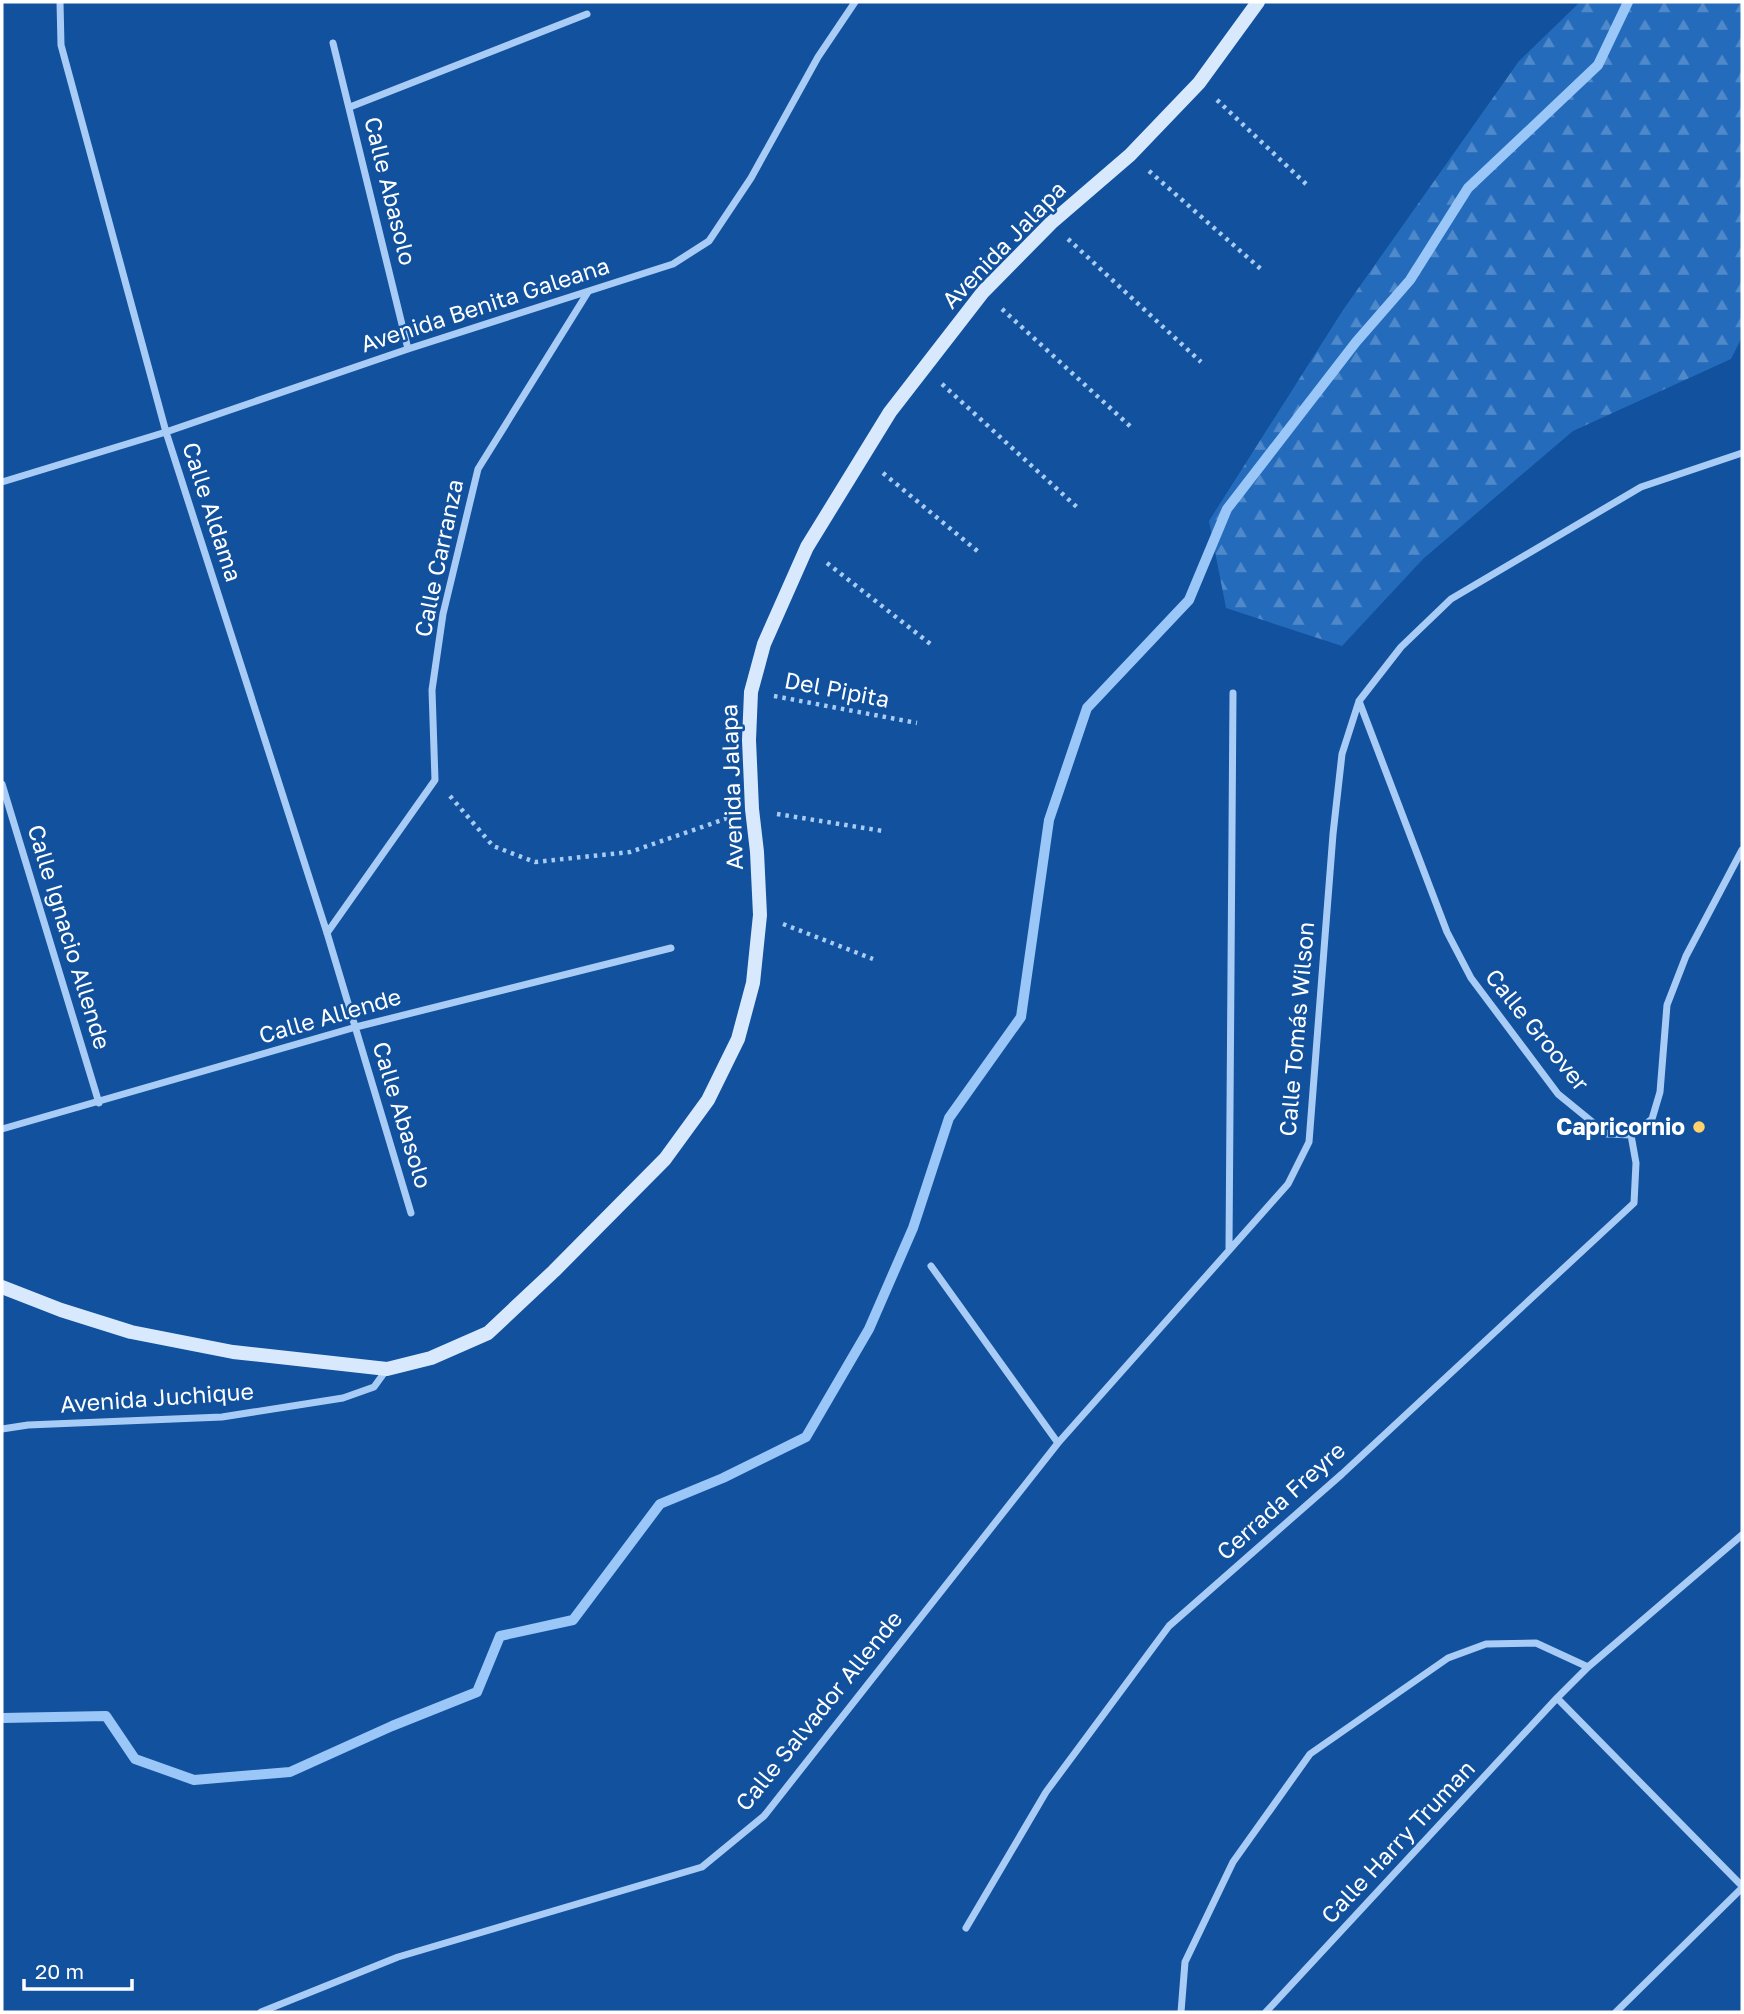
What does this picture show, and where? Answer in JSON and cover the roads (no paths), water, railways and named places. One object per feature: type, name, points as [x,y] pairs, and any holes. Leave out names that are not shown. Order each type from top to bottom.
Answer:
[{"type":"street","name":"Calle Aldama","points":[[60,2],[61,44],[166,432],[356,1027]]},
{"type":"street","name":"Avenida Benita Galeana","points":[[2,482],[166,432],[408,349],[673,264],[709,241],[751,177],[818,57],[855,2]]},
{"type":"street","name":"Avenida Jalapa","points":[[387,1369],[431,1358],[488,1332],[554,1271],[665,1159],[708,1100],[738,1039],[753,983],[760,915],[749,740],[751,692],[764,644],[807,547],[890,412],[983,292],[1051,223],[1130,155],[1199,83],[1258,2]]},
{"type":"street","points":[[349,107],[587,14]]},
{"type":"street","name":"Calle Abasolo","points":[[333,43],[408,349]]},
{"type":"street","name":"Calle Carranza","points":[[327,933],[435,780],[432,690],[443,614],[478,469],[588,291]]},
{"type":"street","name":"Calle Tomás Wilson","points":[[1229,1248],[1288,1184],[1308,1142],[1342,754],[1359,701],[1401,647],[1451,599],[1641,488],[1742,453]]},
{"type":"street","points":[[1229,1248],[1233,693]]},
{"type":"street","name":"Calle Groover","points":[[1359,701],[1447,932],[1471,978],[1558,1094],[1607,1135],[1631,1135]]},
{"type":"street","name":"Calle Ignacio Allende","points":[[2,783],[99,1103]]},
{"type":"street","points":[[1631,1135],[1652,1119],[1660,1092],[1667,1005],[1686,956],[1742,850]]},
{"type":"street","name":"Calle Allende","points":[[2,1129],[356,1027],[671,948]]},
{"type":"street","name":"Calle Abasolo","points":[[356,1027],[411,1213]]},
{"type":"street","name":"Cerrada Freyre","points":[[966,1928],[1046,1792],[1169,1626],[1342,1474],[1634,1203],[1636,1163],[1631,1135]]},
{"type":"street","name":"Calle Salvador Allende","points":[[261,2012],[398,1957],[702,1867],[764,1816],[1058,1443],[1229,1248]]},
{"type":"street","points":[[931,1266],[1058,1443]]},
{"type":"street","points":[[2,1287],[61,1310],[131,1332],[233,1352],[387,1369]]},
{"type":"street","name":"Avenida Juchique","points":[[2,1430],[28,1425],[236,1415],[343,1398],[373,1387],[387,1369]]},
{"type":"street","name":"Calle Harry Truman","points":[[1266,2012],[1557,1698],[1588,1667],[1742,1535]]},
{"type":"street","points":[[1181,2012],[1185,1962],[1233,1862],[1310,1754],[1448,1657],[1486,1644],[1536,1643],[1588,1667]]},
{"type":"street","points":[[1557,1698],[1742,1887],[1616,2012]]},
{"type":"waterway","points":[[2,1718],[106,1716],[135,1759],[194,1780],[290,1772],[392,1726],[477,1692],[500,1636],[573,1620],[660,1504],[723,1478],[806,1437],[869,1329],[913,1228],[949,1118],[1021,1017],[1049,820],[1087,708],[1189,600],[1227,509],[1356,342],[1410,280],[1468,188],[1598,65],[1628,2]]},
{"type":"place","name":"Capricornio","points":[[1699,1127]]}]
